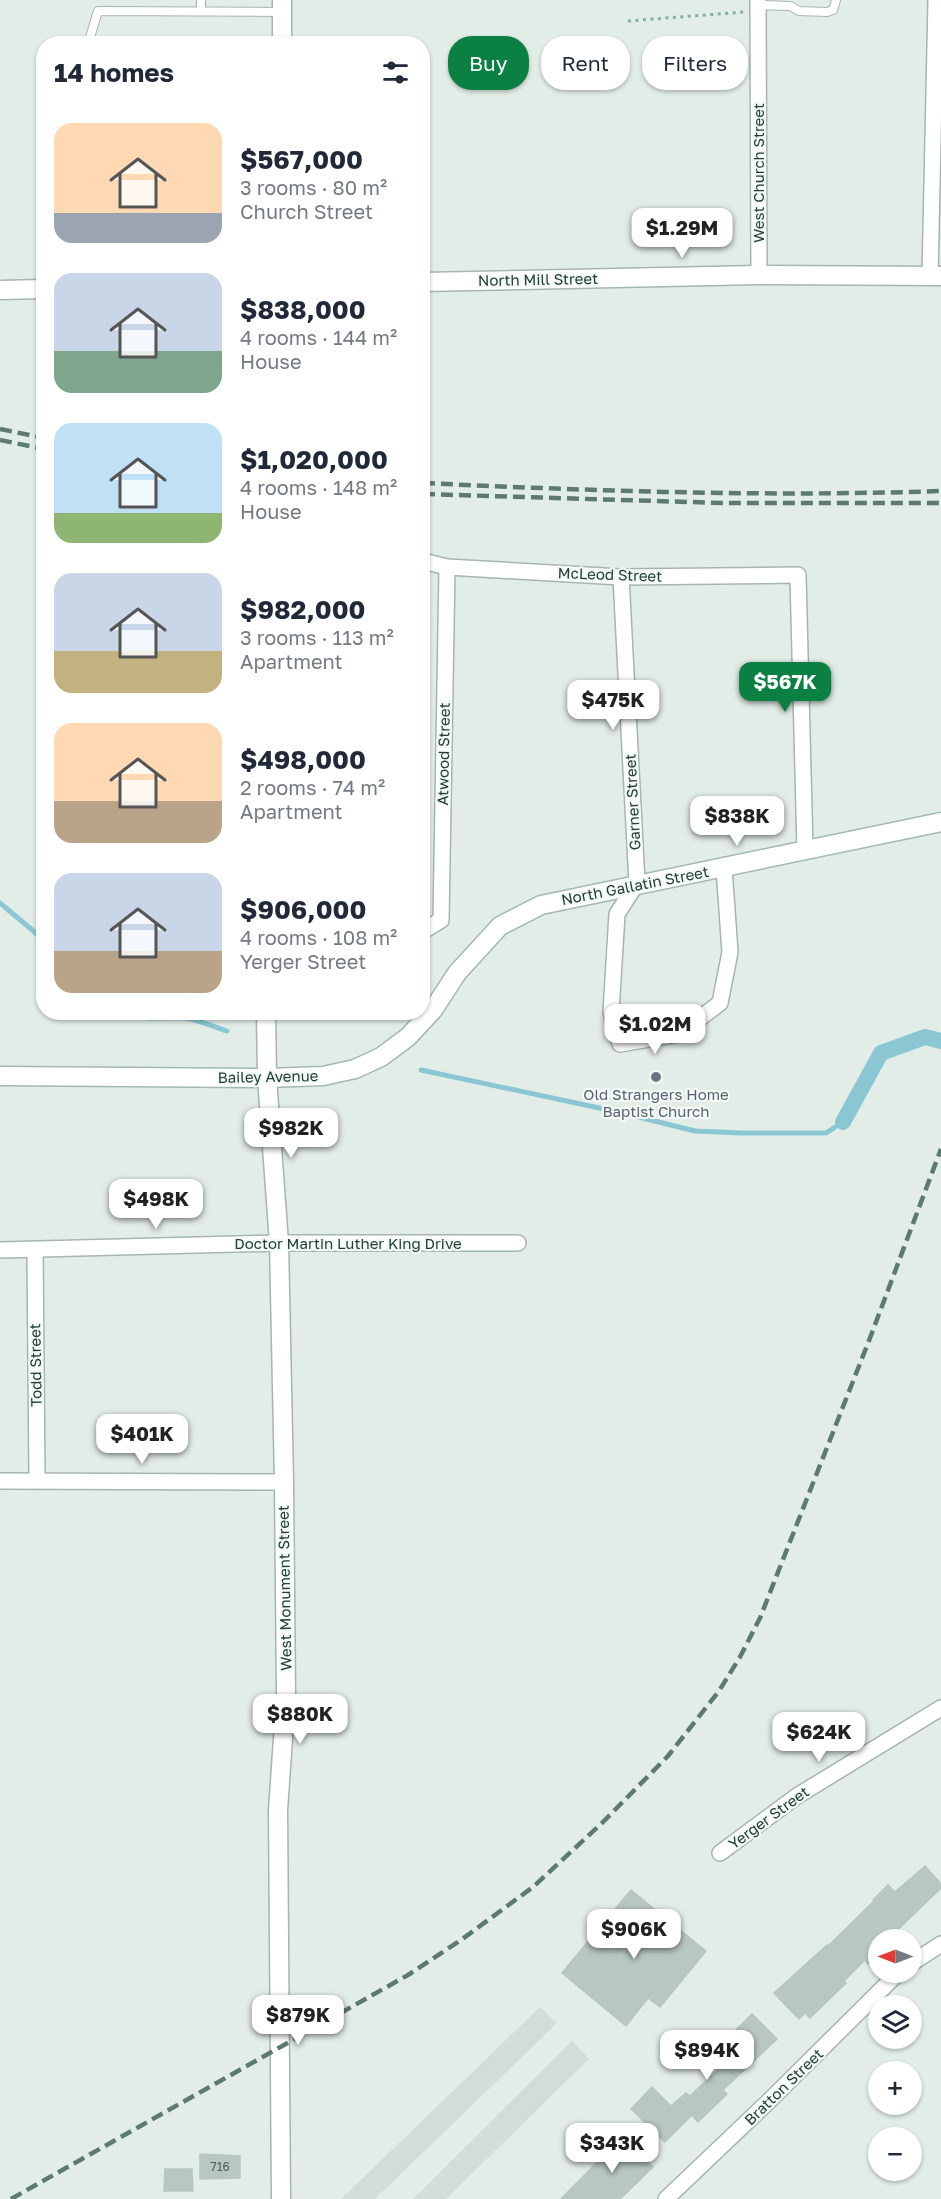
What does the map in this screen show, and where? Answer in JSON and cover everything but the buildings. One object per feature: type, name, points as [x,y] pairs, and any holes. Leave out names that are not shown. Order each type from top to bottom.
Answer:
[{"type":"street","points":[[936,277],[938,3]]},
{"type":"street","name":"West Church Street","points":[[758,5],[759,275]]},
{"type":"street","points":[[282,6],[282,36]]},
{"type":"street","name":"North Mill Street","points":[[430,282],[759,275],[936,277]]},
{"type":"street","points":[[0,290],[36,289]]},
{"type":"street","name":"McLeod Street","points":[[430,563],[447,567],[621,577],[798,576],[805,850]]},
{"type":"street","name":"Atwood Street","points":[[430,927],[441,920],[447,567]]},
{"type":"street","name":"Garner Street","points":[[621,577],[637,883]]},
{"type":"street","name":"North Gallatin Street","points":[[541,905],[637,883],[724,868],[941,822]]},
{"type":"street","points":[[637,883],[617,914],[611,1012],[620,1044],[679,1034],[720,1003],[730,952],[724,868]]},
{"type":"street","name":"Bailey Avenue","points":[[430,1013],[457,973],[500,926],[541,905]]},
{"type":"street","name":"West Monument Street","points":[[266,1020],[267,1078],[279,1242],[284,1482],[286,1696],[278,1810],[281,2199]]},
{"type":"street","name":"Bailey Avenue","points":[[0,1076],[267,1078],[323,1076],[355,1068],[381,1057],[408,1037],[424,1020]]},
{"type":"street","name":"Doctor Martin Luther King Drive","points":[[0,1250],[279,1242],[518,1243]]},
{"type":"street","name":"Todd Street","points":[[35,1250],[37,1480]]},
{"type":"street","points":[[0,1481],[284,1482]]},
{"type":"street","name":"Yerger Street","points":[[720,1853],[797,1796],[941,1708]]},
{"type":"street","points":[[922,1956],[941,1944]]},
{"type":"street","name":"Bratton Street","points":[[666,2199],[769,2102],[888,1983]]},
{"type":"lane","points":[[201,0],[201,11]]},
{"type":"lane","points":[[758,5],[790,6],[799,11],[827,12],[833,10],[836,0]]},
{"type":"lane","points":[[90,36],[98,11],[201,11],[282,6]]},
{"type":"path","points":[[628,21],[758,5]]},
{"type":"shaded area","points":[[540,2007],[557,2023],[375,2199],[341,2199]]},
{"type":"shaded area","points":[[572,2041],[589,2059],[446,2199],[413,2199]]},
{"type":"waterway","points":[[0,903],[36,933]]},
{"type":"waterway","points":[[194,1020],[227,1031]]},
{"type":"waterway","points":[[843,1122],[881,1053],[925,1037],[941,1041]]},
{"type":"waterway","points":[[421,1070],[618,1112],[695,1131],[826,1133],[843,1122]]},
{"type":"railway","points":[[0,429],[36,436]]},
{"type":"railway","points":[[0,440],[36,447]]},
{"type":"railway","points":[[430,483],[682,492],[941,491]]},
{"type":"railway","points":[[430,494],[722,503],[941,503]]},
{"type":"railway","points":[[11,2199],[408,1975],[461,1940],[533,1887],[602,1823],[668,1756],[719,1691],[760,1618],[870,1338],[941,1149]]},
{"type":"place","name":"Old Strangers Home Baptist Church","points":[[656,1077]]}]
